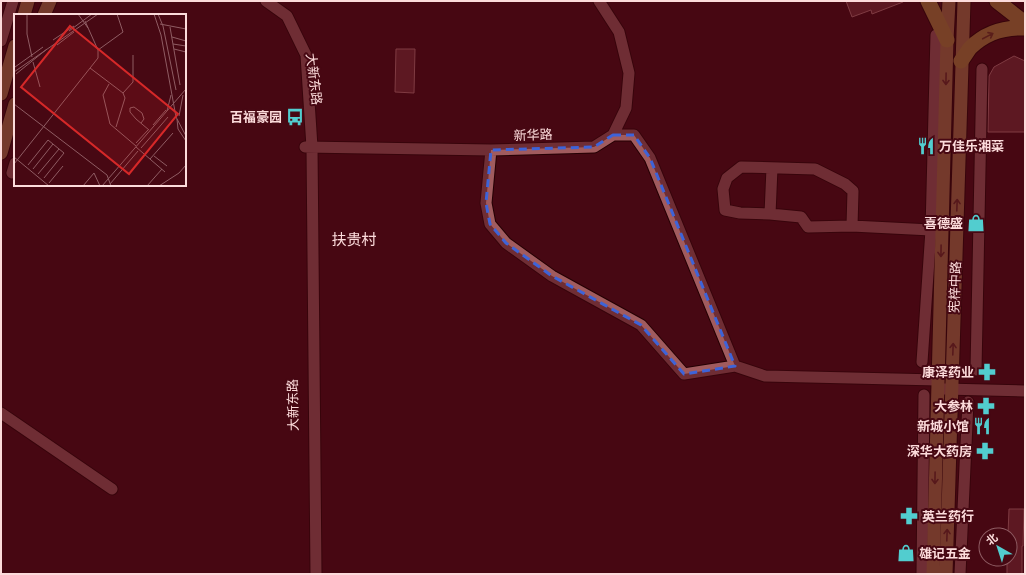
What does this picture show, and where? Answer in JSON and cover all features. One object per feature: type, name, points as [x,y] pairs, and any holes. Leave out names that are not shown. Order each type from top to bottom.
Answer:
[{"type":"highway","points":[[928,1],[941,37]]},
{"type":"highway","points":[[997,1],[1025,23]]},
{"type":"highway","points":[[961,61],[970,48],[990,34],[1002,29],[1025,28]]},
{"type":"main road","points":[[24,14],[28,1]]},
{"type":"main road","points":[[36,1],[49,9]]},
{"type":"main road","name":"宪梓中路","points":[[933,574],[938,385],[941,37],[949,1]]},
{"type":"main road","name":"宪梓中路","points":[[946,574],[964,1]]},
{"type":"main road","points":[[1,94],[14,49]]},
{"type":"main road","points":[[1,153],[14,108]]},
{"type":"street","points":[[1,41],[12,1]]},
{"type":"street","points":[[599,1],[619,32],[629,73],[626,108],[614,135],[634,135],[650,158],[735,366]]},
{"type":"street","name":"大新东路","points":[[271,2],[299,56],[304,121],[308,147],[316,574]]},
{"type":"street","points":[[922,362],[941,37]]},
{"type":"street","points":[[976,370],[982,69]]},
{"type":"street","name":"新华路","points":[[308,147],[491,150],[594,147],[614,135]]},
{"type":"street","name":"大新东路","points":[[308,147],[309,574]]},
{"type":"street","points":[[491,150],[486,203],[490,224],[506,243],[552,276],[641,325],[684,374],[735,366],[765,376],[938,385],[952,389],[1025,391]]},
{"type":"street","points":[[852,226],[853,191],[846,184],[815,169],[741,167],[727,178],[722,188],[725,210],[740,214],[770,214],[800,217],[808,227],[852,226],[930,230]]},
{"type":"street","points":[[770,214],[772,168]]},
{"type":"street","points":[[922,574],[924,395]]},
{"type":"street","points":[[960,574],[968,402]]},
{"type":"street","points":[[1,413],[112,489]]},
{"type":"highlighted area","points":[[613,135],[634,135],[650,158],[735,366],[684,374],[641,325],[552,276],[506,243],[490,224],[486,203],[491,150],[594,147]]},
{"type":"building","points":[[846,1],[903,2],[872,14],[871,10],[852,17]]},
{"type":"building","points":[[396,49],[415,49],[414,93],[395,92]]},
{"type":"building","points":[[1014,56],[1025,61],[1025,132],[988,132],[989,76],[994,67]]},
{"type":"building","points":[[1009,509],[1024,509],[1022,574],[1007,574],[1007,567],[1018,567],[1018,527],[1008,527]]},
{"type":"place","name":"百福豪园","points":[[295,117]]},
{"type":"place","name":"万佳乐湘菜","points":[[926,146]]},
{"type":"place","name":"喜德盛","points":[[976,223]]},
{"type":"place","name":"康泽药业","points":[[987,372]]},
{"type":"place","name":"大参林","points":[[986,406]]},
{"type":"place","name":"新城小馆","points":[[982,426]]},
{"type":"place","name":"深华大药房","points":[[985,451]]},
{"type":"place","name":"英兰药行","points":[[909,516]]},
{"type":"place","name":"雄记五金","points":[[906,553]]},
{"type":"district","name":"扶贵村","points":[[354,240]]}]
